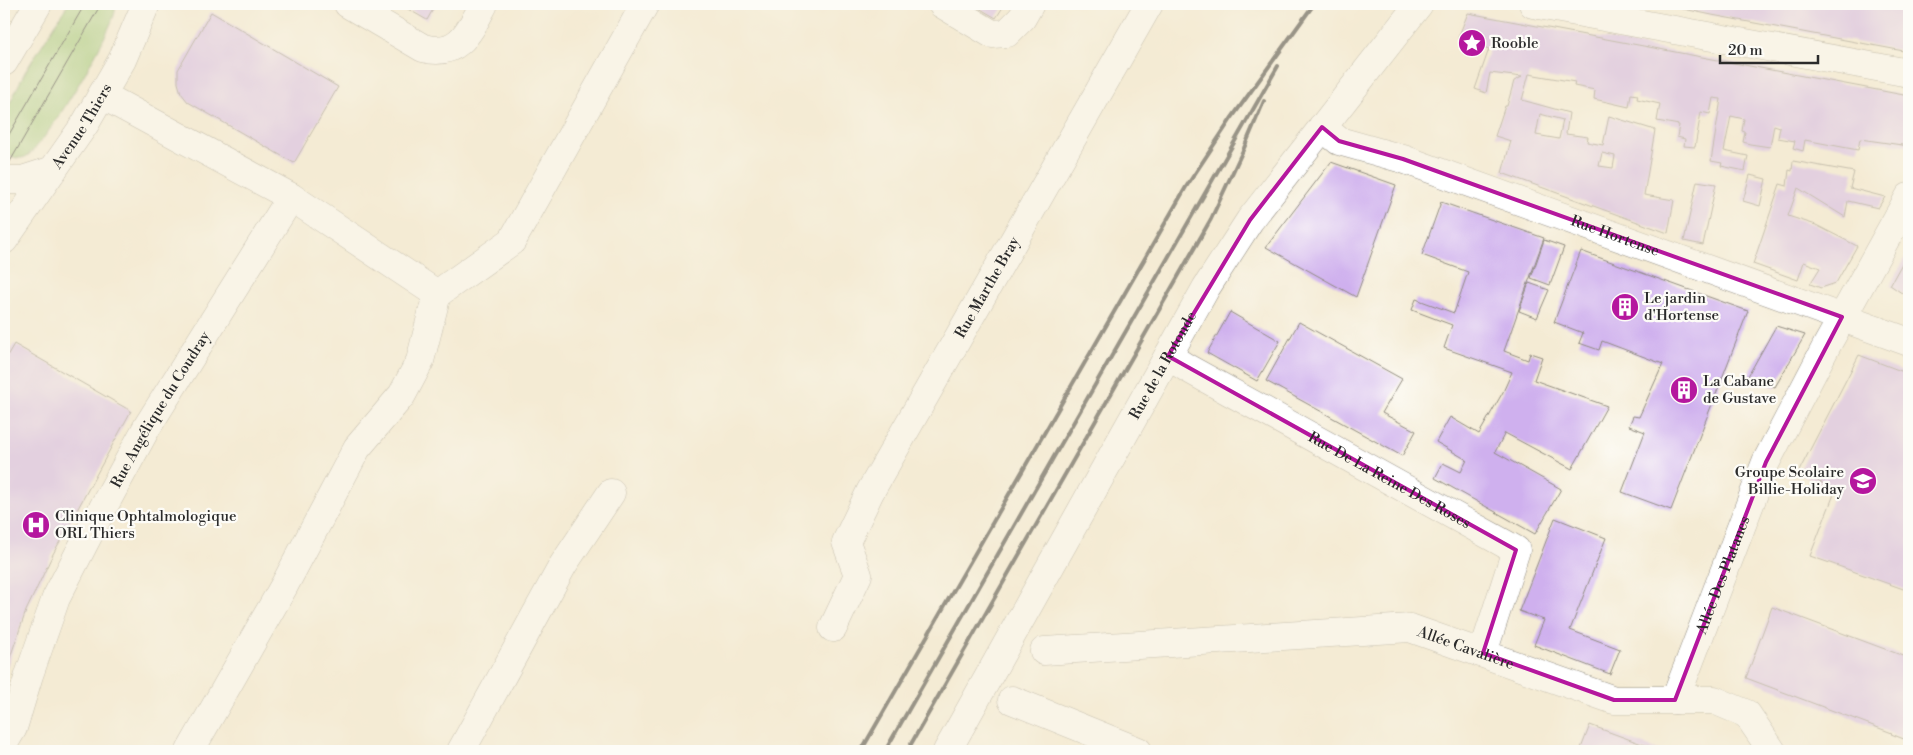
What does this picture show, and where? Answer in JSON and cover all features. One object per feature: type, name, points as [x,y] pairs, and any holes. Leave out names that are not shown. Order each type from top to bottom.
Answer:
[{"type":"street","points":[[7,50],[38,4]]},
{"type":"street","points":[[348,4],[423,48],[448,57],[466,35],[484,4]]},
{"type":"street","points":[[190,751],[284,586],[357,448],[402,394],[420,361],[437,294],[512,240],[645,4]]},
{"type":"street","points":[[942,4],[992,34],[1007,33],[1022,18],[1030,4]]},
{"type":"street","name":"Rue Marthe Bray","points":[[833,628],[858,576],[846,542],[870,492],[1149,4]]},
{"type":"street","name":"Rue de la Rotonde","points":[[947,751],[1206,288],[1250,220],[1419,4]]},
{"type":"street","points":[[1533,4],[1909,73]]},
{"type":"street","name":"Avenue Thiers","points":[[4,240],[85,124],[122,60],[138,12]]},
{"type":"street","points":[[102,95],[291,197],[437,294]]},
{"type":"street","name":"Rue Hortense","points":[[1322,127],[1339,142],[1403,159],[1909,342]]},
{"type":"street","points":[[4,180],[22,180],[53,170]]},
{"type":"street","name":"Rue Angélique du Coudray","points":[[4,743],[14,728],[29,675],[56,598],[92,528],[147,427],[291,197]]},
{"type":"street","name":"Allée Des Platanes","points":[[1675,700],[1766,462],[1842,317],[1909,197]]},
{"type":"street","name":"Rue De La Reine Des Roses","points":[[1168,356],[1516,550],[1483,653]]},
{"type":"street","points":[[461,751],[563,565],[611,493]]},
{"type":"street","name":"Allée Cavalière","points":[[1044,651],[1410,628],[1614,700],[1714,700],[1747,714],[1772,751]]},
{"type":"street","points":[[1012,700],[1138,751]]},
{"type":"highlighted area","points":[[1322,127],[1339,141],[1403,159],[1842,317],[1766,462],[1675,700],[1614,700],[1483,653],[1516,550],[1168,356],[1250,220]]},
{"type":"green space","points":[[68,4],[115,4],[115,11],[90,65],[61,113],[34,150],[25,157],[19,158],[4,153],[4,115],[25,72]]},
{"type":"building","points":[[399,4],[436,4],[427,20]]},
{"type":"building","points":[[972,4],[1005,4],[996,18]]},
{"type":"building","points":[[1660,4],[1909,4],[1909,52],[1712,15]]},
{"type":"building","points":[[211,12],[338,87],[294,163],[188,102],[181,93],[178,83],[178,70]]},
{"type":"building","points":[[1468,13],[1909,96],[1909,146],[1860,139],[1858,150],[1805,140],[1803,151],[1793,148],[1795,141],[1778,138],[1780,127],[1774,125],[1770,147],[1750,144],[1743,142],[1745,132],[1742,131],[1744,119],[1731,116],[1724,151],[1748,156],[1745,171],[1721,166],[1722,163],[1711,161],[1721,99],[1713,98],[1710,114],[1701,112],[1695,147],[1684,146],[1685,139],[1677,137],[1679,125],[1657,121],[1660,104],[1637,99],[1638,95],[1631,94],[1629,107],[1594,99],[1595,90],[1574,86],[1575,82],[1529,74],[1522,100],[1569,113],[1566,134],[1588,137],[1587,142],[1603,145],[1609,116],[1655,130],[1644,195],[1674,200],[1668,233],[1502,173],[1511,141],[1495,136],[1505,106],[1507,106],[1514,81],[1522,77],[1490,73],[1486,93],[1475,89],[1489,49],[1458,38]],"holes":[[[1540,114],[1563,120],[1559,139],[1536,135]],[[1602,153],[1615,156],[1613,168],[1599,166]]]},
{"type":"building","points":[[1793,161],[1854,172],[1850,188],[1885,197],[1878,208],[1848,201],[1845,217],[1798,188],[1788,216],[1816,225],[1857,246],[1836,283],[1821,288],[1810,284],[1820,268],[1804,262],[1798,280],[1753,264],[1780,184],[1787,186],[1789,170],[1792,171]]},
{"type":"building","points":[[1331,162],[1396,185],[1356,297],[1266,247]]},
{"type":"building","points":[[1750,175],[1766,179],[1760,206],[1743,201]]},
{"type":"building","points":[[1697,181],[1716,184],[1703,245],[1684,241]]},
{"type":"building","points":[[1441,202],[1544,238],[1504,351],[1528,360],[1530,353],[1542,357],[1534,380],[1607,406],[1572,469],[1505,433],[1495,452],[1561,489],[1535,534],[1435,478],[1443,463],[1461,472],[1467,460],[1436,442],[1450,417],[1479,434],[1512,372],[1444,348],[1452,325],[1412,310],[1416,299],[1454,313],[1468,272],[1422,255]]},
{"type":"building","points":[[1544,240],[1564,247],[1550,285],[1531,278]]},
{"type":"building","points":[[1581,251],[1748,311],[1671,510],[1622,492],[1645,432],[1629,426],[1633,416],[1639,417],[1663,364],[1602,341],[1599,350],[1579,343],[1583,333],[1554,322]]},
{"type":"building","points":[[1909,251],[1909,298],[1890,285]]},
{"type":"building","points":[[1529,283],[1549,290],[1537,318],[1519,311]]},
{"type":"building","points":[[1230,312],[1280,341],[1257,381],[1207,353]]},
{"type":"building","points":[[1299,322],[1402,379],[1382,413],[1416,431],[1402,456],[1266,381]]},
{"type":"building","points":[[1776,326],[1805,335],[1775,387],[1748,376]]},
{"type":"building","name":"Clinique Ophtalmologique ORL Thiers","points":[[14,344],[131,411],[53,554],[26,611],[4,675],[4,361]]},
{"type":"building","name":"Groupe Scolaire Billie-Holiday","points":[[1859,355],[1909,374],[1909,591],[1810,556],[1836,489],[1798,473]]},
{"type":"building","points":[[1555,518],[1606,538],[1570,630],[1620,649],[1610,674],[1534,645],[1544,620],[1519,611]]},
{"type":"building","points":[[1772,607],[1909,658],[1909,741],[1746,678]]},
{"type":"building","points":[[1590,725],[1661,751],[1580,751]]},
{"type":"tram line","points":[[4,143],[85,4]]},
{"type":"tram line","points":[[4,172],[101,4]]},
{"type":"railway","points":[[861,751],[1186,187],[1231,119],[1314,4]]},
{"type":"railway","points":[[885,751],[1278,66]]},
{"type":"railway","points":[[907,751],[1211,219],[1264,101]]},
{"type":"place","name":"Rooble","points":[[1472,43]]},
{"type":"place","name":"Le jardin d'Hortense","points":[[1625,307]]},
{"type":"place","name":"La Cabane de Gustave","points":[[1684,390]]},
{"type":"place","name":"Groupe Scolaire Billie-Holiday","points":[[1863,481]]},
{"type":"place","name":"Clinique Ophtalmologique ORL Thiers","points":[[36,525]]}]
